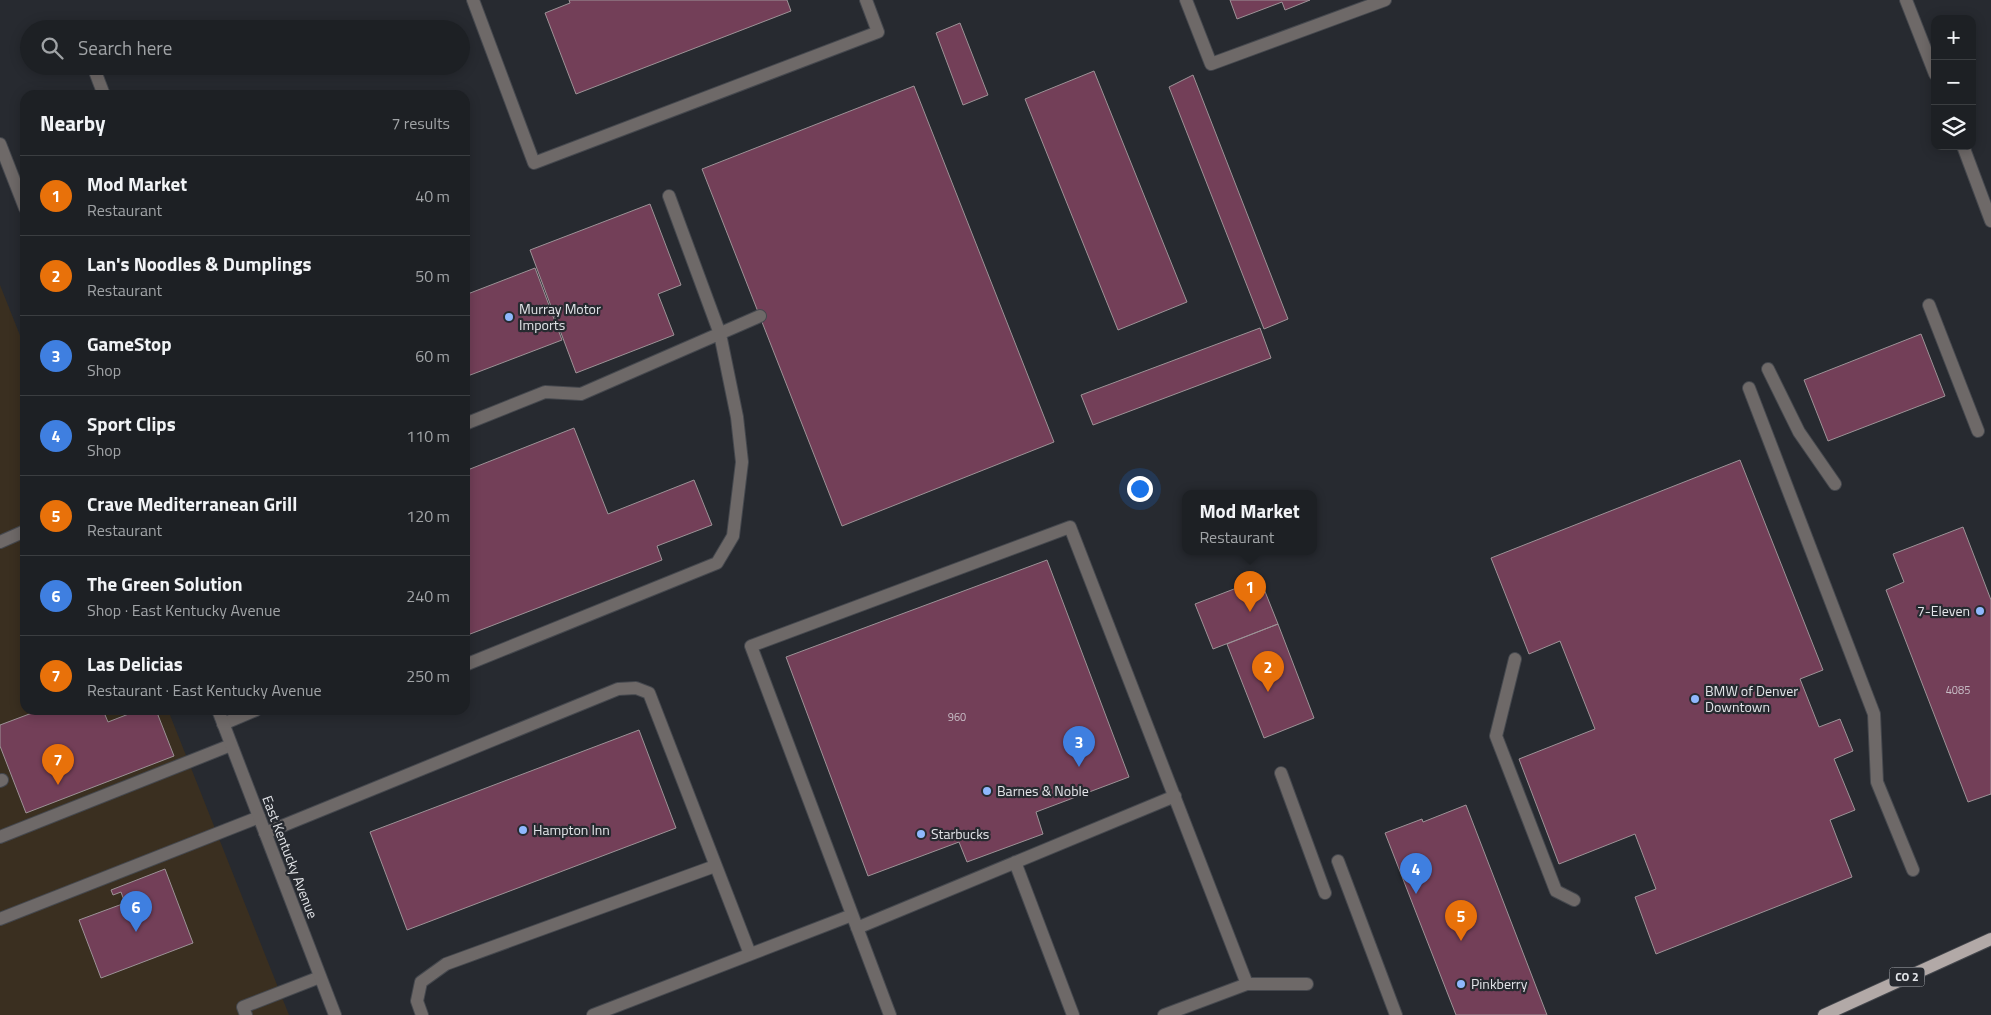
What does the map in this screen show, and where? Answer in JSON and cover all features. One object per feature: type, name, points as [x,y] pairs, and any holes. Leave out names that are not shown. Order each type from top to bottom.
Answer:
[{"type":"main road","name":"CO 2","points":[[1824,1015],[1991,939]]},
{"type":"street","points":[[473,0],[534,163],[878,32],[866,0]]},
{"type":"street","points":[[1186,0],[1211,64],[1385,0]]},
{"type":"street","points":[[1906,0],[1931,64]]},
{"type":"street","points":[[96,75],[102,90]]},
{"type":"street","points":[[0,144],[20,195]]},
{"type":"street","points":[[1964,150],[1991,221]]},
{"type":"street","points":[[470,663],[717,563],[733,536],[742,462],[737,417],[720,334],[669,196]]},
{"type":"street","points":[[1929,305],[1978,431]]},
{"type":"street","points":[[470,422],[545,392],[581,394],[760,316]]},
{"type":"street","points":[[1768,369],[1799,432],[1835,484]]},
{"type":"street","points":[[1749,388],[1874,714],[1877,782],[1913,870]]},
{"type":"street","points":[[890,1015],[750,646],[1070,527],[1248,984]]},
{"type":"street","points":[[0,542],[20,533]]},
{"type":"street","points":[[1515,658],[1496,736],[1556,891],[1574,900]]},
{"type":"street","points":[[265,832],[618,689],[636,688],[649,693],[750,954]]},
{"type":"street","name":"East Kentucky Avenue","points":[[220,715],[335,1015]]},
{"type":"street","points":[[223,724],[244,715]]},
{"type":"street","points":[[0,838],[231,744]]},
{"type":"street","points":[[1281,773],[1325,892]]},
{"type":"street","points":[[857,928],[1175,796]]},
{"type":"street","points":[[0,919],[259,817]]},
{"type":"street","points":[[1338,861],[1396,1015]]},
{"type":"street","points":[[1015,862],[1073,1015]]},
{"type":"street","points":[[422,1015],[417,1001],[421,982],[446,964],[715,866]]},
{"type":"street","points":[[593,1015],[852,915]]},
{"type":"street","points":[[246,1015],[243,1007],[320,977]]},
{"type":"street","points":[[1164,1015],[1248,984],[1307,984]]},
{"type":"shaded area","points":[[0,285],[20,335],[20,715],[170,715],[289,1015],[0,1015]]},
{"type":"building","points":[[569,0],[787,0],[791,11],[576,94],[545,13],[570,3]]},
{"type":"building","points":[[1230,0],[1310,0],[1285,10],[1282,2],[1237,19]]},
{"type":"building","points":[[960,23],[988,95],[963,105],[936,33]]},
{"type":"building","points":[[1094,71],[1187,302],[1118,330],[1025,99]]},
{"type":"building","points":[[1193,75],[1288,319],[1264,329],[1169,87]]},
{"type":"building","points":[[914,86],[1054,442],[842,526],[702,169]]},
{"type":"building","points":[[650,204],[681,285],[658,294],[674,335],[576,373],[530,250]]},
{"type":"building","name":"Murray Motor Imports","points":[[535,268],[562,340],[470,375],[470,293]]},
{"type":"building","points":[[1260,328],[1271,358],[1093,425],[1081,395]]},
{"type":"building","points":[[1921,334],[1945,396],[1828,441],[1804,380]]},
{"type":"building","points":[[574,428],[608,514],[694,480],[712,525],[657,546],[662,560],[470,634],[470,469]]},
{"type":"building","name":"BMW of Denver Downtown","points":[[1740,460],[1823,670],[1800,679],[1819,727],[1840,719],[1853,751],[1834,759],[1855,810],[1830,820],[1852,877],[1656,954],[1635,897],[1656,889],[1635,834],[1559,864],[1519,759],[1595,729],[1560,641],[1529,654],[1491,558]]},
{"type":"building","points":[[1963,527],[1991,600],[1991,794],[1968,802],[1886,590],[1904,582],[1893,554]]},
{"type":"building","points":[[1047,560],[1129,777],[1036,812],[1043,834],[967,862],[959,842],[868,876],[786,657]]},
{"type":"building","points":[[1260,579],[1278,624],[1213,649],[1195,604]]},
{"type":"building","points":[[1278,624],[1314,718],[1264,738],[1227,644]]},
{"type":"building","points":[[27,715],[105,715],[108,722],[126,715],[158,715],[174,756],[26,813],[0,746],[0,725]]},
{"type":"building","name":"Hampton Inn","points":[[639,730],[676,828],[407,930],[370,832]]},
{"type":"building","points":[[1466,805],[1547,1015],[1456,1015],[1385,833],[1422,819],[1423,822]]},
{"type":"building","points":[[165,869],[193,943],[101,978],[79,920],[125,903],[121,892],[113,895],[111,890]]},
{"type":"place","name":"Murray Motor Imports","points":[[509,317]]},
{"type":"place","name":"7-Eleven","points":[[1980,611]]},
{"type":"place","name":"Mod Market","points":[[1250,612]]},
{"type":"place","name":"Lan's Noodles & Dumplings","points":[[1268,692]]},
{"type":"place","name":"BMW of Denver Downtown","points":[[1695,699]]},
{"type":"place","name":"GameStop","points":[[1079,767]]},
{"type":"place","name":"Las Delicias","points":[[58,785]]},
{"type":"place","name":"Barnes & Noble","points":[[987,791]]},
{"type":"place","name":"Hampton Inn","points":[[523,830]]},
{"type":"place","name":"Starbucks","points":[[921,834]]},
{"type":"place","name":"Sport Clips","points":[[1416,894]]},
{"type":"place","name":"The Green Solution","points":[[136,932]]},
{"type":"place","name":"Crave Mediterranean Grill","points":[[1461,941]]},
{"type":"place","name":"Pinkberry","points":[[1461,984]]}]
